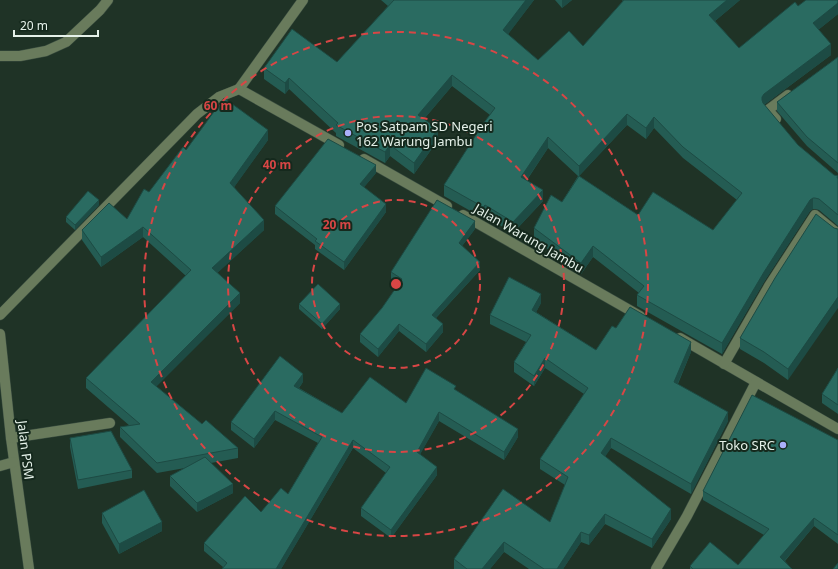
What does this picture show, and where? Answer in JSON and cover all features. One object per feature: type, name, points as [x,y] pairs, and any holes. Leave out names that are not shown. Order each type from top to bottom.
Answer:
[{"type":"street","points":[[0,56],[20,56],[33,54],[46,51],[66,42],[100,10],[108,0]]},
{"type":"street","points":[[0,316],[197,114],[219,98],[239,89],[303,0]]},
{"type":"street","name":"Jalan Warung Jambu","points":[[239,89],[652,322]]},
{"type":"street","points":[[782,127],[768,110],[793,91]]},
{"type":"street","points":[[724,364],[769,286],[815,215],[838,234]]},
{"type":"street","points":[[671,333],[838,429]]},
{"type":"street","name":"Jalan PSM","points":[[0,334],[11,438],[29,569]]},
{"type":"street","points":[[656,569],[687,516],[756,382]]},
{"type":"street","points":[[11,438],[110,423]]},
{"type":"street","points":[[0,466],[14,462]]},
{"type":"building","points":[[394,0],[526,0],[503,30],[538,60],[569,31],[583,46],[624,0],[727,0],[709,15],[739,48],[795,2],[798,6],[806,0],[838,0],[838,3],[813,23],[831,44],[764,94],[762,100],[798,145],[834,175],[838,176],[838,215],[819,199],[813,198],[810,200],[764,272],[722,343],[637,295],[644,286],[593,246],[581,263],[534,228],[551,195],[562,202],[579,176],[638,215],[653,192],[713,230],[742,193],[683,147],[654,117],[646,128],[627,114],[579,166],[548,137],[521,177],[543,190],[513,222],[485,205],[483,207],[444,185],[495,108],[452,75],[418,115],[438,129],[414,163],[390,145],[385,152],[336,125],[338,123],[289,78],[285,83],[264,68],[292,29],[337,62]]},
{"type":"building","points":[[838,57],[838,163],[807,137],[777,102]]},
{"type":"building","points":[[224,98],[268,130],[230,183],[264,220],[212,268],[240,293],[151,382],[202,424],[206,420],[238,448],[157,463],[120,427],[140,424],[86,378],[191,270],[143,227],[101,257],[82,230],[109,203],[127,219],[144,189],[149,192],[183,147],[186,150]]},
{"type":"building","points":[[328,139],[376,165],[360,184],[386,204],[344,262],[315,241],[317,239],[275,206]]},
{"type":"building","points":[[88,191],[99,200],[75,225],[66,217]]},
{"type":"building","points":[[437,200],[475,221],[459,243],[480,262],[432,315],[443,324],[426,344],[399,324],[378,349],[360,334],[382,308],[402,279],[391,272]]},
{"type":"building","points":[[816,214],[834,228],[838,229],[838,297],[788,369],[764,352],[740,338],[775,278]]},
{"type":"building","points":[[509,277],[541,294],[532,310],[596,350],[612,326],[616,328],[630,307],[691,342],[674,382],[728,412],[691,484],[611,438],[601,453],[671,509],[652,539],[605,514],[589,535],[581,532],[557,569],[544,569],[504,542],[482,569],[467,569],[454,559],[503,489],[550,522],[568,477],[540,459],[588,388],[545,358],[534,376],[514,362],[531,335],[490,315]]},
{"type":"building","points":[[318,284],[340,304],[322,324],[299,304]]},
{"type":"building","points":[[280,356],[303,374],[294,386],[342,413],[370,377],[406,403],[426,368],[456,386],[454,389],[518,429],[504,452],[439,412],[417,452],[437,467],[391,530],[361,508],[390,467],[353,440],[276,569],[222,569],[227,563],[204,543],[245,496],[261,512],[281,488],[288,494],[322,437],[275,411],[254,439],[231,422]]},
{"type":"building","points":[[838,368],[838,405],[822,394]]},
{"type":"building","points":[[752,395],[838,440],[838,535],[814,518],[780,557],[792,569],[693,569],[690,566],[710,542],[738,565],[769,529],[703,491]]},
{"type":"building","points":[[111,431],[132,470],[78,480],[70,438]]},
{"type":"building","points":[[205,457],[233,484],[197,503],[170,476]]},
{"type":"building","points":[[144,490],[162,522],[119,544],[102,513]]},
{"type":"building","points":[[838,563],[838,569],[833,569]]},
{"type":"place","name":"Pos Satpam SD Negeri 162 Warung Jambu","points":[[348,133]]},
{"type":"place","name":"Toko SRC","points":[[783,445]]}]
